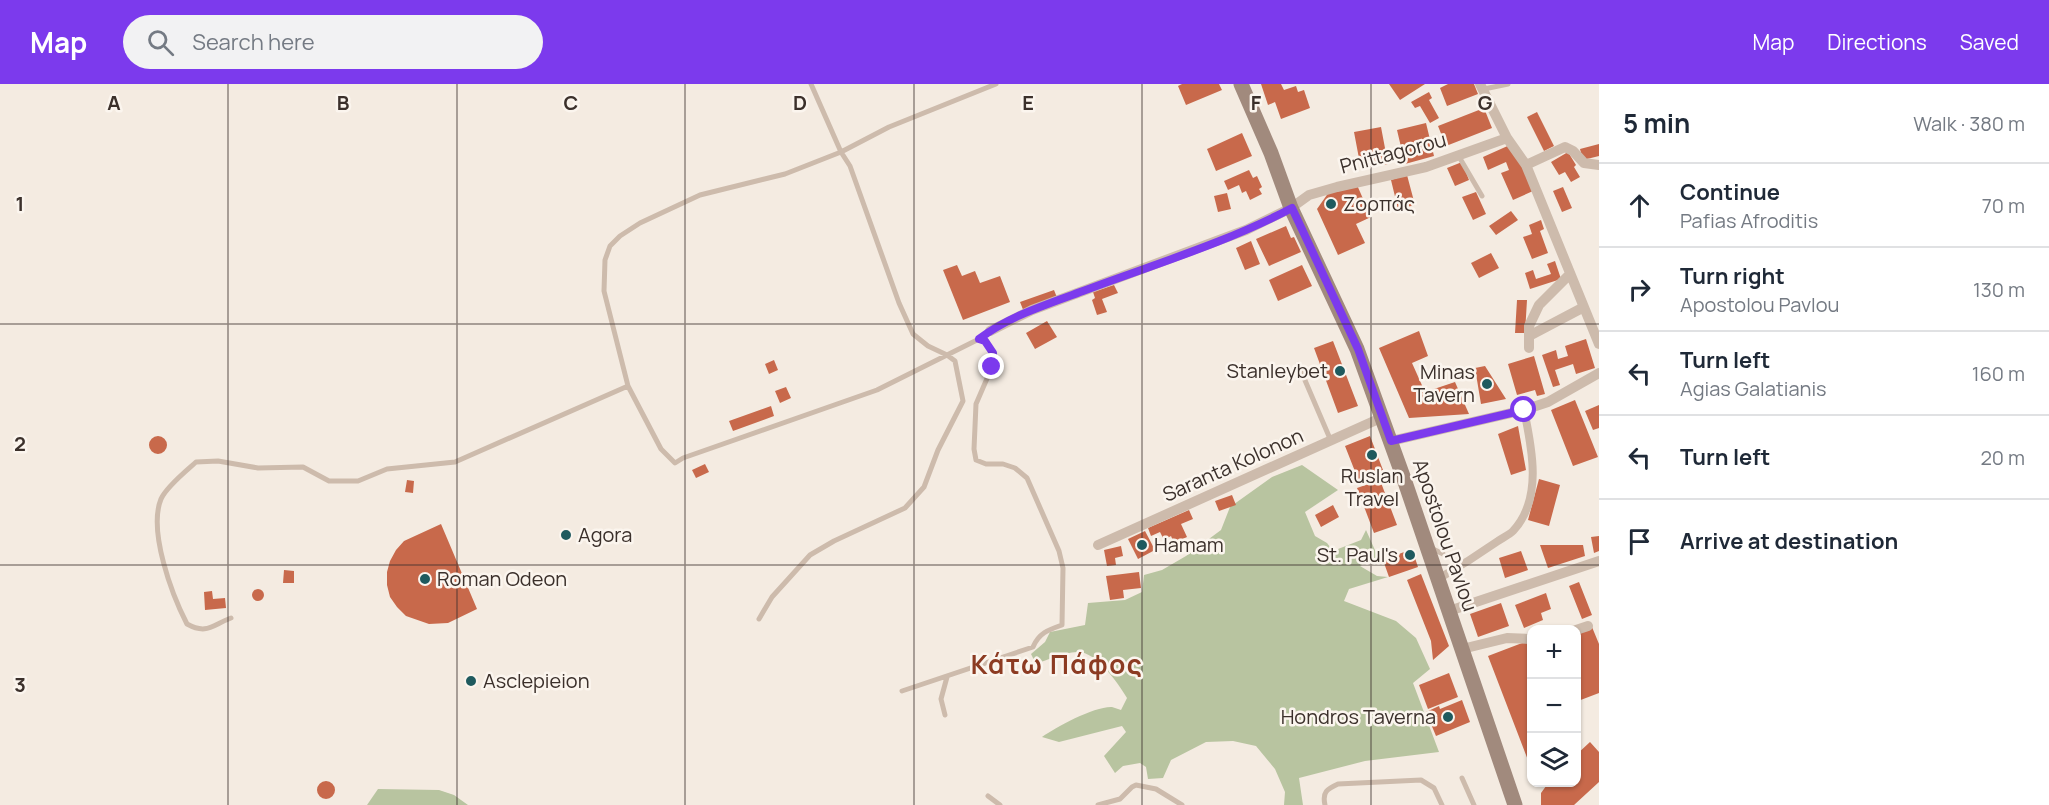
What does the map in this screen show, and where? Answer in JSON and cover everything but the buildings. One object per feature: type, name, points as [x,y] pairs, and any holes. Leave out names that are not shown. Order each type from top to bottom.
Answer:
[{"type":"main road","name":"Apostolou Pavlou","points":[[1241,84],[1292,208],[1358,349],[1515,805]]},
{"type":"street","points":[[1482,87],[1507,138],[1526,165],[1599,344]]},
{"type":"street","name":"Pnittagorou","points":[[990,331],[1032,310],[1246,230],[1292,208],[1309,195],[1426,166],[1507,138]]},
{"type":"street","points":[[1526,165],[1565,147],[1573,151],[1584,163],[1599,165]]},
{"type":"street","points":[[1529,348],[1529,326],[1539,304],[1570,274]]},
{"type":"street","points":[[1529,336],[1584,307]]},
{"type":"street","points":[[1391,441],[1524,410],[1548,402],[1599,373]]},
{"type":"street","points":[[1438,579],[1463,566],[1512,532],[1523,517],[1532,488],[1532,446],[1524,410]]},
{"type":"street","name":"Saranta Kolonon","points":[[1098,545],[1383,417]]},
{"type":"street","points":[[1449,611],[1599,561]]},
{"type":"street","points":[[1581,628],[1588,626]]},
{"type":"street","points":[[1462,649],[1507,638],[1527,639]]},
{"type":"lane","points":[[759,619],[772,597],[810,555],[834,541],[905,508],[924,487],[938,450],[963,401],[955,361],[928,346],[913,334],[899,303],[850,166],[841,152],[811,84]]},
{"type":"lane","points":[[990,331],[979,339],[877,390],[683,458],[675,463],[661,449],[628,386],[604,291],[605,260],[610,246],[620,236],[640,223],[700,195],[785,174],[841,152],[889,127],[996,84]]},
{"type":"lane","points":[[1482,87],[1508,84]]},
{"type":"lane","points":[[1458,155],[1482,196]]},
{"type":"lane","points":[[902,691],[1034,647],[1037,637],[1046,630],[1062,624],[1062,568],[1059,551],[1027,478],[1015,468],[1003,464],[986,464],[976,460],[974,449],[976,404],[992,367],[993,353],[985,341],[979,339]]},
{"type":"lane","points":[[1298,364],[1330,441]]},
{"type":"lane","points":[[231,618],[211,628],[199,630],[187,624],[170,584],[160,542],[158,520],[162,498],[196,462],[218,461],[258,468],[303,467],[329,481],[358,481],[387,469],[455,462],[628,386]]},
{"type":"lane","points":[[1427,546],[1443,554]]},
{"type":"lane","points":[[945,715],[941,699],[947,676]]},
{"type":"lane","points":[[1462,778],[1474,805]]},
{"type":"lane","points":[[1325,805],[1323,796],[1327,789],[1338,784],[1421,780],[1434,788],[1442,805]]},
{"type":"lane","points":[[1098,805],[1120,799],[1131,786],[1136,785],[1156,789],[1182,805]]},
{"type":"lane","points":[[988,796],[1000,805]]},
{"type":"green space","points":[[1302,465],[1338,490],[1305,512],[1315,536],[1327,543],[1333,551],[1361,540],[1366,530],[1378,557],[1360,566],[1377,576],[1388,577],[1349,589],[1344,601],[1396,621],[1416,638],[1430,669],[1413,683],[1439,752],[1365,761],[1299,778],[1303,805],[1284,805],[1285,792],[1275,769],[1256,746],[1233,741],[1206,742],[1171,760],[1163,778],[1148,779],[1146,767],[1140,763],[1123,766],[1115,773],[1104,756],[1126,732],[1122,726],[1059,742],[1042,737],[1086,713],[1112,707],[1121,710],[1127,698],[1106,669],[1084,653],[1056,656],[1036,664],[1031,654],[1045,642],[1050,632],[1085,625],[1088,603],[1125,600],[1142,592],[1144,575],[1162,570],[1186,556],[1221,530],[1230,507],[1272,477]]},
{"type":"green space","points":[[378,789],[439,790],[454,795],[468,805],[367,805]]},
{"type":"place","name":"Ζορπάς","points":[[1331,204]]},
{"type":"place","name":"Stanleybet","points":[[1340,371]]},
{"type":"place","name":"Minas Tavern","points":[[1487,384]]},
{"type":"place","name":"Ruslan Travel","points":[[1372,455]]},
{"type":"place","name":"Agora","points":[[566,535]]},
{"type":"place","name":"Hamam","points":[[1142,545]]},
{"type":"place","name":"St. Paul's","points":[[1410,555]]},
{"type":"place","name":"Roman Odeon","points":[[425,579]]},
{"type":"place","name":"Asclepieion","points":[[471,681]]},
{"type":"place","name":"Hondros Taverna","points":[[1448,717]]},
{"type":"district","name":"Κάτω Πάφος","points":[[1057,665]]},
{"type":"route","points":[[992,367],[993,353],[985,341],[979,339],[990,331],[1032,310],[1246,230],[1292,208],[1358,349],[1391,441],[1524,410]]}]
